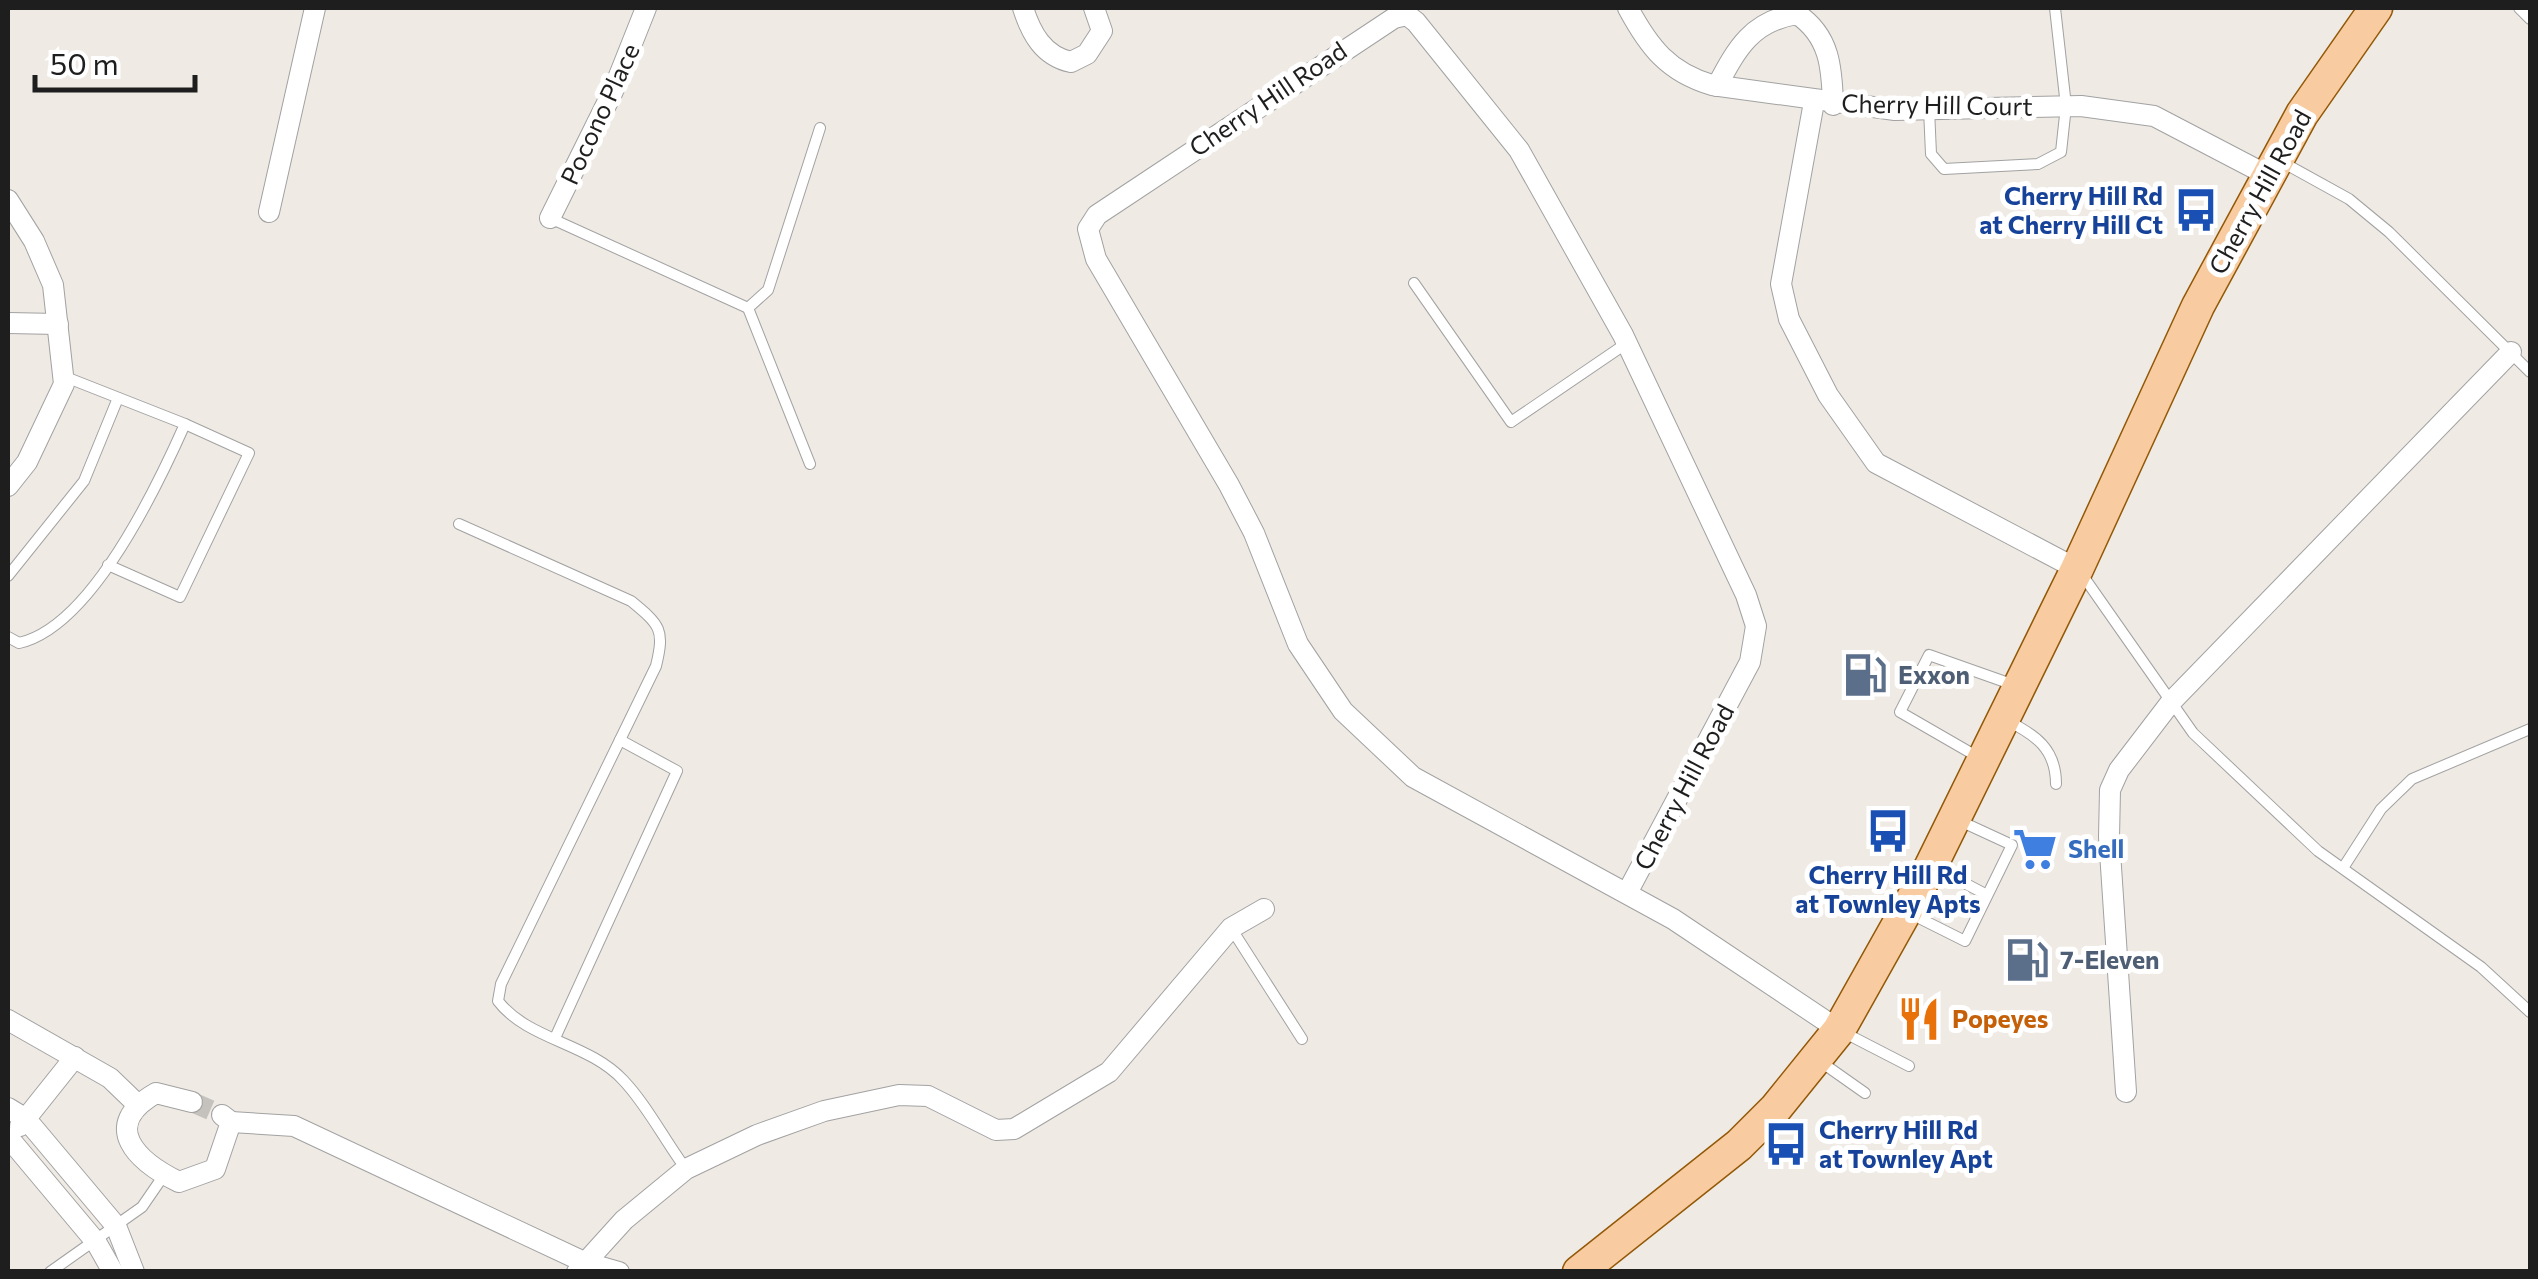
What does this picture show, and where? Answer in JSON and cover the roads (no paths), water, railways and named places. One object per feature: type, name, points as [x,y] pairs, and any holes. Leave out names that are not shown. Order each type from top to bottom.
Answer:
[{"type":"main road","name":"Cherry Hill Road","points":[[1579,1272],[1738,1145],[1818,1060],[1839,1030],[1931,866],[2077,569],[2148,408],[2272,167],[2376,8]]},
{"type":"street","points":[[269,212],[316,8]]},
{"type":"street","name":"Pocono Place","points":[[550,218],[612,91],[646,8]]},
{"type":"street","points":[[1023,8],[1029,27],[1044,49],[1071,62],[1087,54],[1102,31],[1094,8]]},
{"type":"street","name":"Cherry Hill Court","points":[[1628,8],[1659,57],[1687,78],[1716,86],[1824,104],[1929,109],[2066,106],[2171,122],[2272,167]]},
{"type":"street","points":[[1716,86],[1742,39],[1767,21],[1797,14],[1813,25],[1828,50],[1824,104],[1781,284],[1789,319],[1828,395],[1876,463],[2077,569]]},
{"type":"street","name":"Cherry Hill Road","points":[[1626,892],[1750,662],[1756,626],[1746,595],[1626,343],[1519,150],[1407,15],[1380,25],[1097,214],[1088,229],[1096,259],[1254,534],[1298,644],[1343,711],[1413,777],[1554,857],[1673,918],[1839,1030]]},
{"type":"street","points":[[8,200],[34,241],[53,285],[63,376],[48,422],[27,462],[8,486]]},
{"type":"street","points":[[8,323],[58,324]]},
{"type":"street","points":[[2126,1092],[2110,790],[2119,770],[2170,702],[2511,352]]},
{"type":"street","points":[[580,1267],[624,1220],[686,1169],[758,1135],[824,1112],[899,1095],[928,1096],[996,1130],[1014,1129],[1109,1072],[1232,928],[1264,909]]},
{"type":"street","points":[[8,1020],[110,1078],[137,1104]]},
{"type":"street","points":[[75,1057],[17,1113],[9,1137],[96,1242],[114,1272]]},
{"type":"street","points":[[192,1102],[156,1093],[137,1104],[126,1130],[132,1150],[146,1166],[179,1182],[215,1169],[227,1118],[294,1126],[580,1267],[619,1272]]},
{"type":"street","points":[[17,1113],[116,1226],[134,1272]]},
{"type":"lane","points":[[1929,109],[1931,154],[1944,169],[2038,164],[2061,152],[2066,106],[2055,8]]},
{"type":"lane","points":[[2519,8],[2530,19]]},
{"type":"lane","points":[[748,308],[768,290],[820,128]]},
{"type":"lane","points":[[2272,167],[2349,198],[2390,232],[2530,372]]},
{"type":"lane","points":[[550,218],[748,308],[810,464]]},
{"type":"lane","points":[[1414,283],[1511,422],[1626,343]]},
{"type":"lane","points":[[63,376],[250,453],[180,597],[108,564]]},
{"type":"lane","points":[[8,576],[84,482],[118,398]]},
{"type":"lane","points":[[8,636],[19,643],[53,629],[108,564],[148,508],[185,424]]},
{"type":"lane","points":[[459,524],[631,601],[655,621],[663,638],[656,666],[501,984],[498,1001],[511,1018],[555,1038],[622,1078],[686,1169]]},
{"type":"lane","points":[[2077,569],[2104,600],[2136,658],[2193,733],[2318,851],[2481,967],[2530,1012]]},
{"type":"lane","points":[[1984,760],[1900,712],[1929,655],[2019,687]]},
{"type":"lane","points":[[2003,719],[2032,733],[2048,748],[2056,767],[2056,784]]},
{"type":"lane","points":[[2343,868],[2381,809],[2412,779],[2530,729]]},
{"type":"lane","points":[[555,1038],[677,771],[620,740]]},
{"type":"lane","points":[[1906,912],[1965,941],[2012,845],[1954,818]]},
{"type":"lane","points":[[1931,866],[1987,895]]},
{"type":"lane","points":[[1232,928],[1302,1040]]},
{"type":"lane","points":[[1839,1030],[1909,1066]]},
{"type":"lane","points":[[1818,1060],[1865,1093]]},
{"type":"lane","points":[[50,1272],[142,1207],[164,1175]]},
{"type":"tunnel","points":[[192,1102],[222,1115]]},
{"type":"place","name":"Cherry Hill Rd at Cherry Hill Ct","points":[[2196,210]]},
{"type":"place","name":"Exxon","points":[[1865,675]]},
{"type":"place","name":"Cherry Hill Rd at Townley Apts","points":[[1888,831]]},
{"type":"place","name":"Shell","points":[[2035,849]]},
{"type":"place","name":"7-Eleven","points":[[2027,960]]},
{"type":"place","name":"Popeyes","points":[[1919,1019]]},
{"type":"place","name":"Cherry Hill Rd at Townley Apt","points":[[1786,1144]]}]
